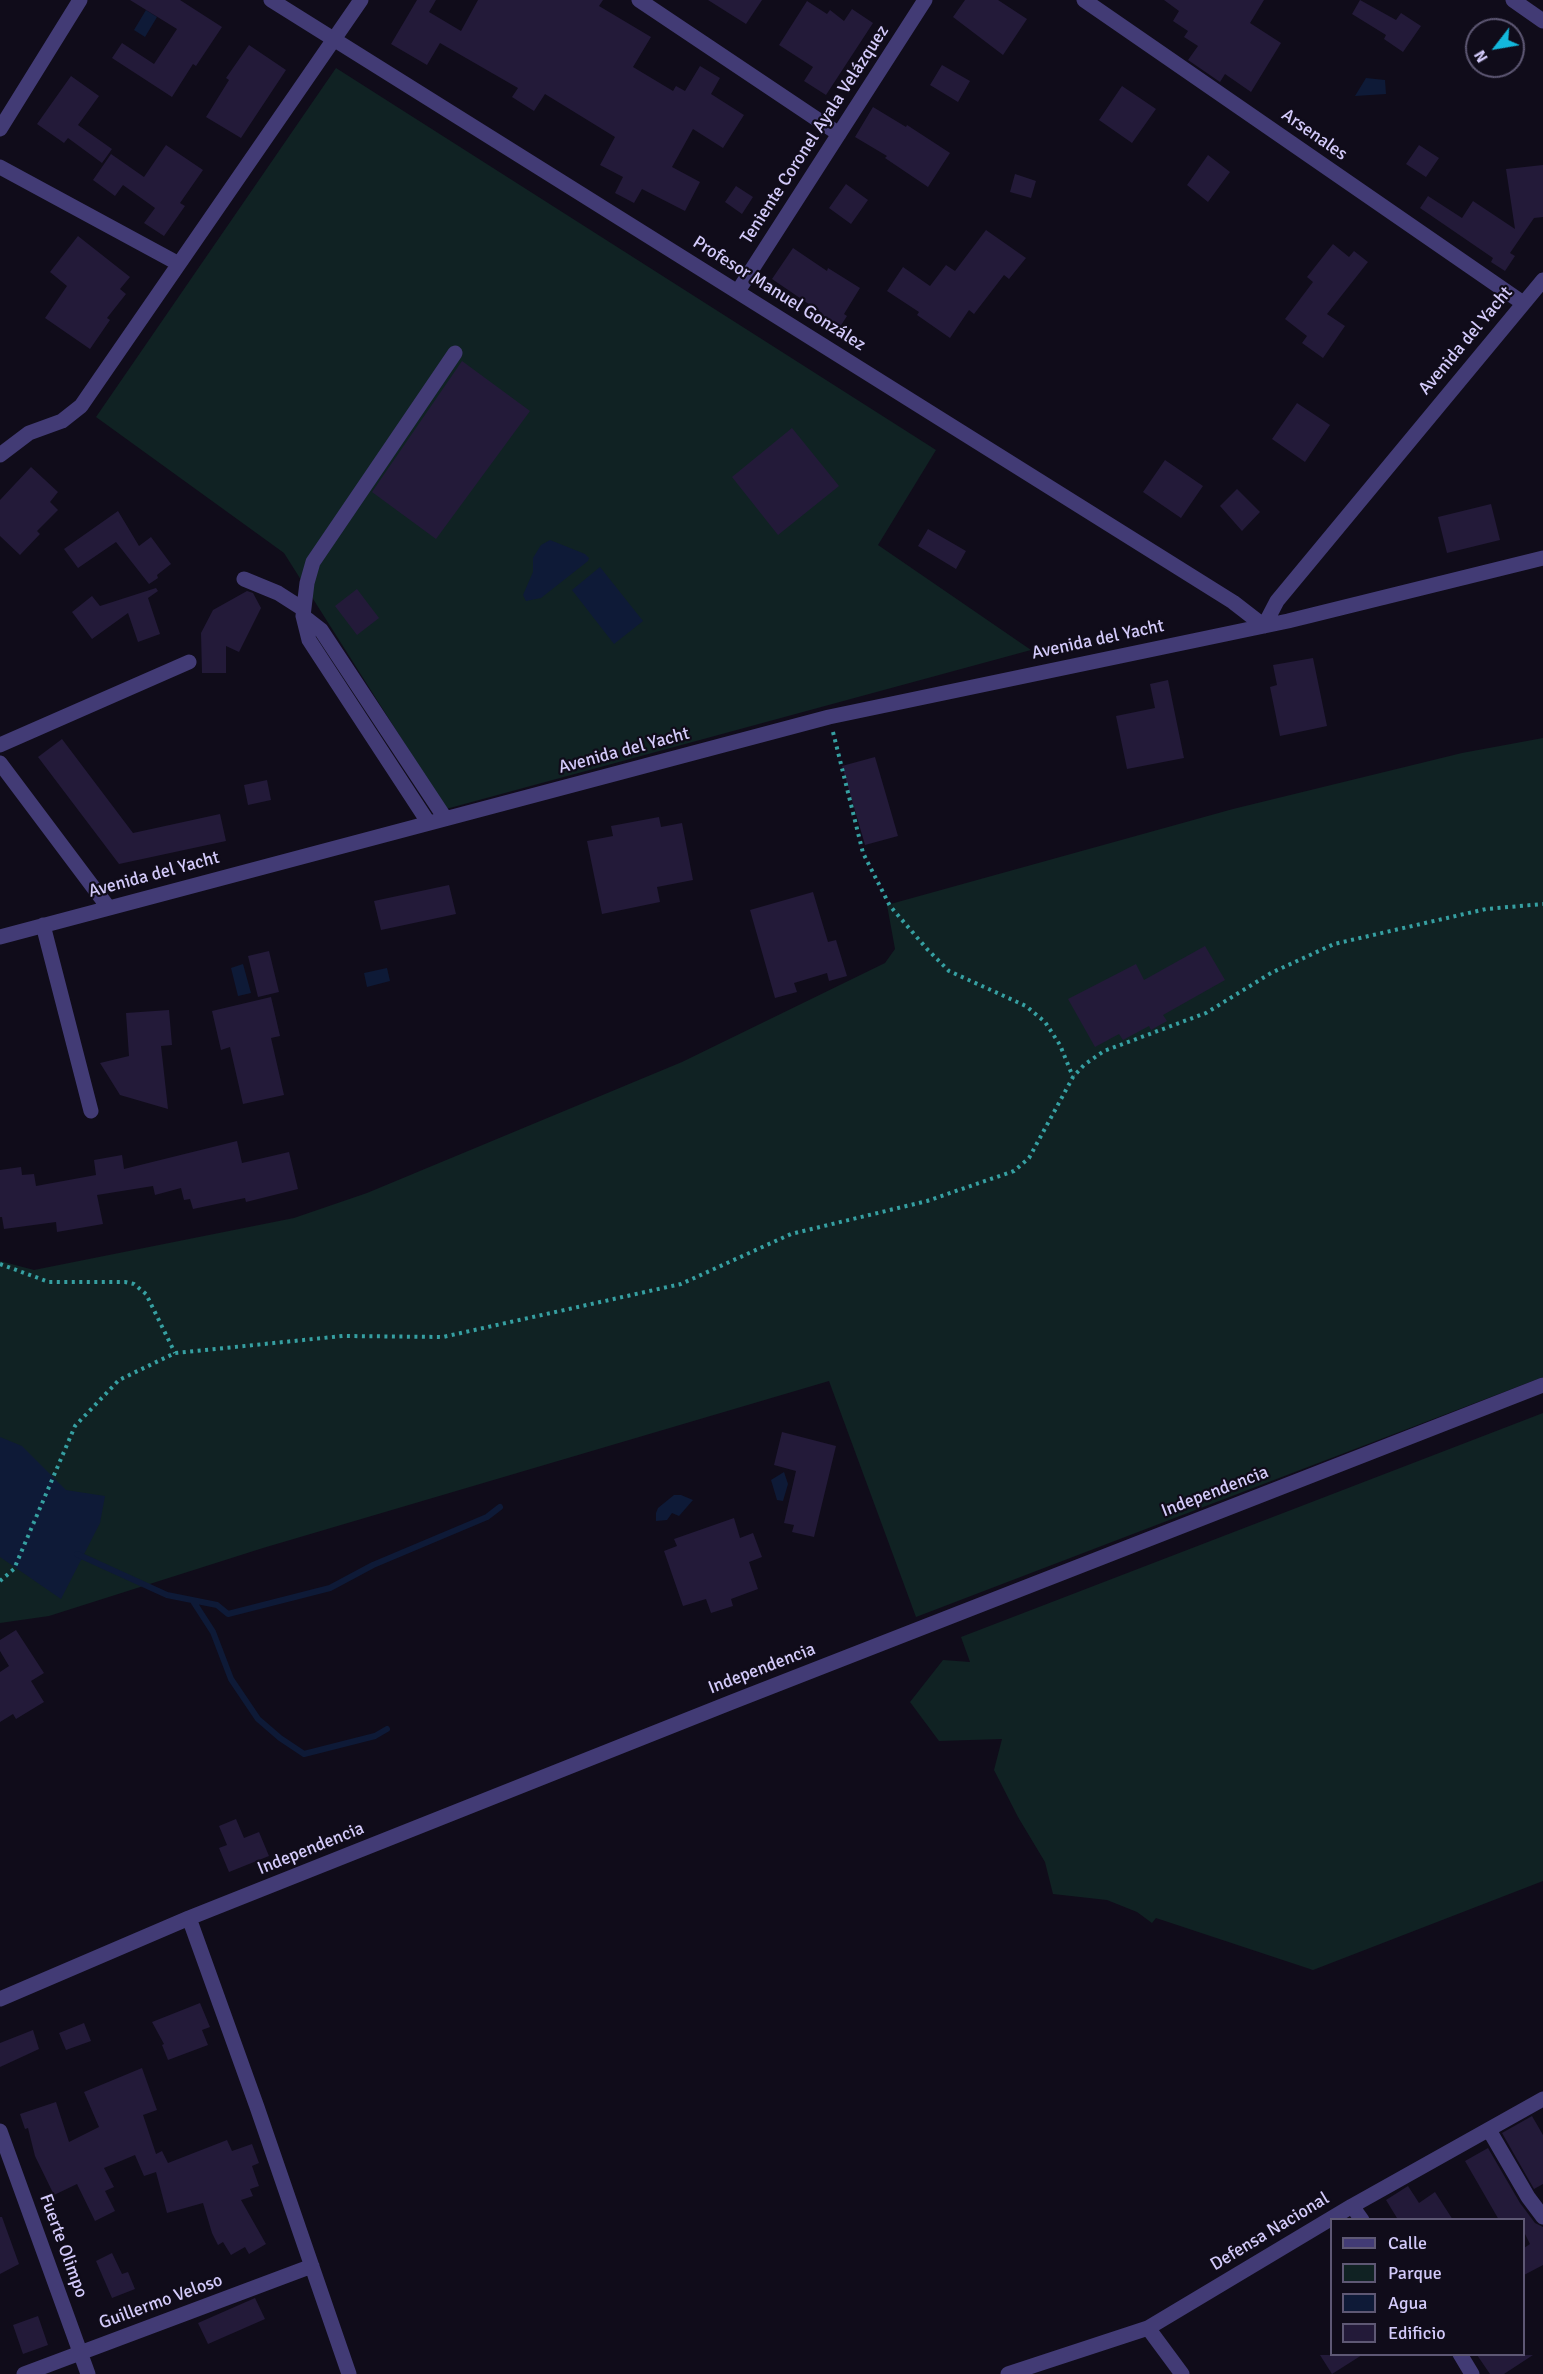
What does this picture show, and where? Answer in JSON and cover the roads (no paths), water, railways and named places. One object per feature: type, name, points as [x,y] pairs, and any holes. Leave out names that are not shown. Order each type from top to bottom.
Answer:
[{"type":"street","points":[[0,129],[80,0]]},
{"type":"street","name":"Profesor Manuel González","points":[[272,0],[1233,602],[1264,626]]},
{"type":"street","points":[[0,455],[29,433],[62,421],[81,406],[361,0]]},
{"type":"street","points":[[639,0],[839,134]]},
{"type":"street","name":"Teniente Coronel Ayala Velázquez","points":[[738,291],[925,0]]},
{"type":"street","name":"Arsenales","points":[[1083,0],[1523,303]]},
{"type":"street","points":[[1513,0],[1543,21]]},
{"type":"street","points":[[0,166],[179,264]]},
{"type":"street","name":"Avenida del Yacht","points":[[1264,626],[1277,601],[1543,280]]},
{"type":"street","points":[[303,613],[307,583],[313,562],[455,353]]},
{"type":"street","name":"Avenida del Yacht","points":[[0,937],[829,717],[1264,626],[1543,558]]},
{"type":"street","points":[[244,579],[279,593],[321,630],[428,822]]},
{"type":"street","points":[[0,745],[189,662]]},
{"type":"street","points":[[360,703],[445,818]]},
{"type":"street","points":[[0,763],[108,907]]},
{"type":"street","points":[[43,925],[91,1111]]},
{"type":"street","name":"Independencia","points":[[0,2000],[189,1918],[732,1702],[1543,1385]]},
{"type":"street","points":[[189,1918],[349,2374]]},
{"type":"street","name":"Defensa Nacional","points":[[1332,2218],[1543,2099]]},
{"type":"street","points":[[1489,2130],[1528,2197],[1543,2217]]},
{"type":"street","name":"Fuerte Olimpo","points":[[0,2132],[88,2374]]},
{"type":"street","points":[[1352,2206],[1361,2218]]},
{"type":"street","name":"Defensa Nacional","points":[[1008,2374],[1148,2328],[1330,2219]]},
{"type":"street","name":"Guillermo Veloso","points":[[24,2374],[312,2266]]},
{"type":"street","points":[[1148,2328],[1182,2374]]},
{"type":"street","points":[[1461,2356],[1472,2374]]},
{"type":"water","points":[[146,10],[157,17],[145,37],[134,30]]},
{"type":"water","points":[[1366,78],[1385,80],[1386,94],[1355,96]]},
{"type":"water","points":[[550,540],[585,554],[589,558],[588,561],[541,598],[526,601],[523,595],[533,572],[533,558],[541,545]]},
{"type":"water","points":[[600,567],[643,621],[614,644],[572,590]]},
{"type":"water","points":[[243,964],[251,993],[238,996],[231,968]]},
{"type":"water","points":[[387,968],[390,981],[367,987],[364,973]]},
{"type":"water","points":[[0,1437],[22,1446],[66,1490],[105,1496],[100,1523],[61,1599],[0,1557]]},
{"type":"water","points":[[784,1472],[788,1484],[783,1501],[777,1500],[771,1480]]},
{"type":"water","points":[[674,1495],[693,1500],[679,1516],[672,1513],[667,1520],[656,1521],[658,1508]]},
{"type":"waterway","points":[[77,1554],[167,1595],[217,1605],[228,1614],[330,1588],[373,1565],[487,1517],[500,1507]]},
{"type":"waterway","points":[[193,1601],[213,1632],[231,1679],[258,1719],[304,1754],[375,1736],[387,1729]]}]
